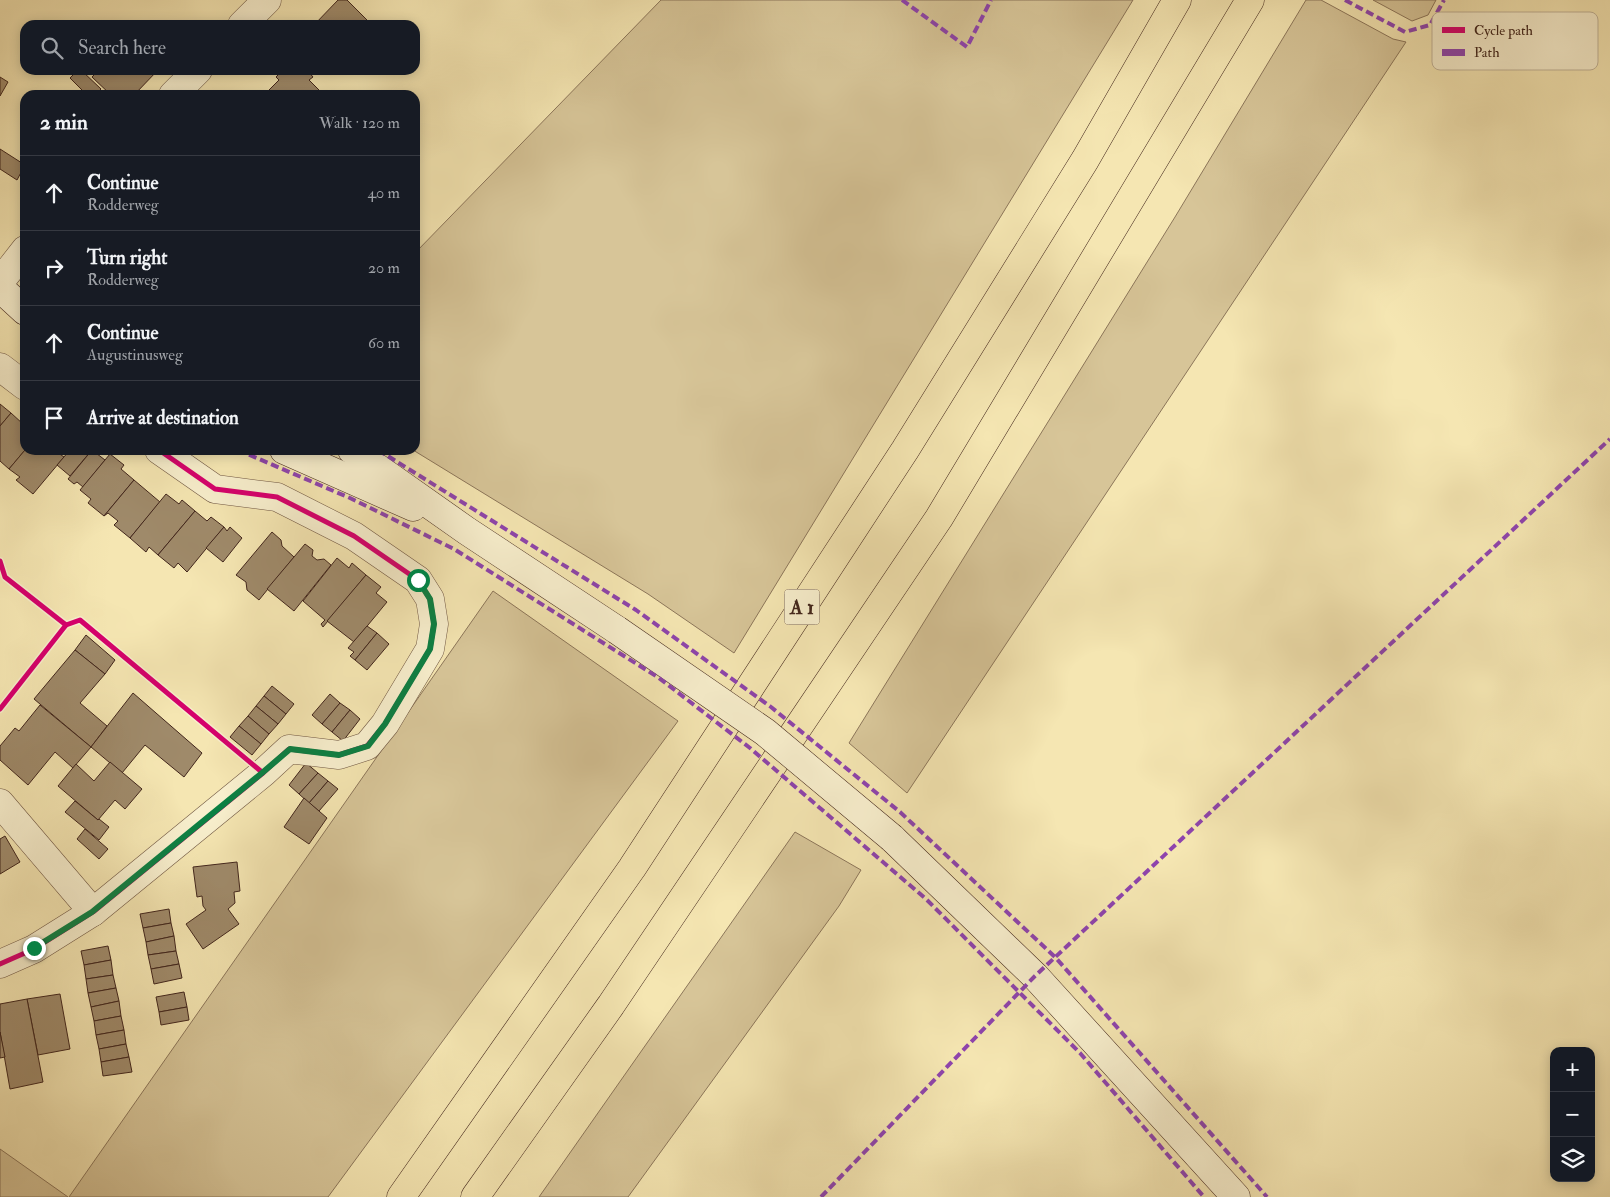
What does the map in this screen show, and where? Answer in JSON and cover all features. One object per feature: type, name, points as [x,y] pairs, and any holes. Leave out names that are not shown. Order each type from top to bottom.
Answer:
[{"type":"highway","name":"A 1","points":[[401,1197],[632,868],[905,450],[1085,160],[1177,0]]},
{"type":"highway","points":[[475,1197],[611,1005],[939,518],[1250,0]]},
{"type":"main road","points":[[247,20],[267,0]]},
{"type":"main road","points":[[178,90],[193,75]]},
{"type":"main road","points":[[0,282],[20,256]]},
{"type":"main road","points":[[0,287],[20,293]]},
{"type":"main road","points":[[0,287],[20,306]]},
{"type":"main road","points":[[0,367],[20,382]]},
{"type":"main road","points":[[0,964],[34,948],[92,912],[290,749],[339,755],[368,746],[385,724],[430,649],[434,624],[430,599],[418,580],[354,536],[276,497],[215,489],[166,455]]},
{"type":"main road","points":[[295,455],[467,531]]},
{"type":"main road","points":[[359,455],[467,531],[617,630],[765,732],[892,838],[1034,976],[1236,1197]]},
{"type":"main road","points":[[0,802],[92,912]]},
{"type":"shaded area","points":[[661,0],[1133,0],[734,653],[648,594],[420,454],[420,248]]},
{"type":"shaded area","points":[[1306,0],[1321,0],[1393,39],[1406,42],[907,793],[849,743],[1175,217]]},
{"type":"shaded area","points":[[1373,0],[1436,0],[1428,15],[1412,21]]},
{"type":"shaded area","points":[[493,591],[678,721],[328,1197],[69,1197]]},
{"type":"shaded area","points":[[795,832],[861,870],[839,906],[628,1197],[539,1197]]},
{"type":"shaded area","points":[[0,1149],[68,1197],[0,1197]]},
{"type":"building","points":[[338,0],[347,0],[367,20],[319,20]]},
{"type":"building","points":[[73,75],[86,75],[101,89],[82,90],[70,78]]},
{"type":"building","points":[[94,75],[153,75],[139,90],[106,90],[92,77]]},
{"type":"building","points":[[278,75],[311,75],[313,77],[309,80],[319,90],[269,90],[279,80],[276,77]]},
{"type":"building","points":[[0,77],[8,82],[0,96]]},
{"type":"building","points":[[0,149],[20,162],[20,174],[17,180],[0,169]]},
{"type":"building","points":[[0,404],[11,413],[0,426]]},
{"type":"building","points":[[11,413],[20,421],[21,455],[9,469],[0,461],[0,426]]},
{"type":"building","points":[[21,455],[61,455],[64,457],[33,494],[16,480],[20,477],[9,469]]},
{"type":"building","points":[[66,455],[88,455],[70,476],[57,465]]},
{"type":"building","points":[[88,455],[98,455],[105,460],[83,487],[77,482],[74,484],[68,479]]},
{"type":"building","points":[[109,455],[124,465],[121,469],[134,480],[104,516],[88,503],[91,499],[80,490]]},
{"type":"building","points":[[134,480],[160,502],[130,538],[114,525],[118,521],[108,513],[104,516]]},
{"type":"building","points":[[166,494],[179,504],[182,500],[195,511],[158,555],[149,547],[146,552],[130,538]]},
{"type":"building","points":[[195,511],[207,521],[211,517],[224,527],[187,572],[178,563],[174,568],[158,555]]},
{"type":"building","points":[[224,527],[227,531],[230,527],[242,538],[223,562],[206,548]]},
{"type":"building","points":[[272,532],[281,540],[282,546],[294,557],[259,600],[247,590],[246,582],[236,575]]},
{"type":"building","points":[[305,544],[313,550],[312,556],[317,560],[324,559],[331,565],[294,611],[267,589]]},
{"type":"building","points":[[337,558],[349,568],[352,563],[366,575],[323,627],[321,624],[325,620],[303,601]]},
{"type":"building","points":[[366,575],[381,587],[376,593],[387,602],[354,642],[327,621]]},
{"type":"building","points":[[367,626],[377,633],[355,660],[350,656],[354,652],[348,648]]},
{"type":"building","points":[[377,633],[389,644],[367,670],[355,660]]},
{"type":"building","points":[[86,635],[115,660],[105,674],[75,650]]},
{"type":"building","points":[[75,650],[105,674],[80,703],[107,726],[91,747],[34,699]]},
{"type":"building","points":[[272,686],[294,704],[286,714],[264,696]]},
{"type":"building","points":[[133,693],[202,753],[184,777],[145,745],[122,773],[91,747]]},
{"type":"building","points":[[330,694],[340,703],[322,724],[312,715]]},
{"type":"building","points":[[264,696],[286,714],[278,724],[256,706]]},
{"type":"building","points":[[340,703],[350,710],[332,732],[322,724]]},
{"type":"building","points":[[40,705],[91,747],[73,768],[55,752],[28,785],[0,760],[0,746],[15,728],[19,731]]},
{"type":"building","points":[[256,706],[278,724],[269,734],[248,716]]},
{"type":"building","points":[[350,710],[360,719],[343,741],[332,732]]},
{"type":"building","points":[[248,716],[269,734],[261,744],[239,726]]},
{"type":"building","points":[[239,726],[261,744],[252,755],[230,737]]},
{"type":"building","points":[[110,762],[142,789],[125,809],[115,800],[98,820],[58,786],[76,764],[94,781]]},
{"type":"building","points":[[306,763],[318,773],[299,794],[289,785]]},
{"type":"building","points":[[318,773],[328,781],[309,803],[299,794]]},
{"type":"building","points":[[328,781],[338,789],[319,811],[309,803]]},
{"type":"building","points":[[304,798],[327,818],[309,844],[284,827]]},
{"type":"building","points":[[75,801],[109,827],[99,840],[65,812]]},
{"type":"building","points":[[85,829],[108,849],[99,859],[77,839]]},
{"type":"building","points":[[5,836],[20,862],[0,874],[0,839]]},
{"type":"building","points":[[237,862],[240,891],[234,892],[235,903],[228,909],[239,924],[203,949],[186,924],[206,910],[203,906],[202,896],[197,897],[193,867]]},
{"type":"building","points":[[169,909],[171,923],[143,928],[140,914]]},
{"type":"building","points":[[171,923],[174,936],[146,942],[143,928]]},
{"type":"building","points":[[174,936],[176,951],[148,955],[146,942]]},
{"type":"building","points":[[108,946],[111,960],[84,965],[81,951]]},
{"type":"building","points":[[176,951],[179,964],[151,969],[148,955]]},
{"type":"building","points":[[111,960],[113,975],[86,979],[84,965]]},
{"type":"building","points":[[179,964],[182,978],[154,984],[151,969]]},
{"type":"building","points":[[113,975],[116,988],[88,993],[86,979]]},
{"type":"building","points":[[116,988],[119,1001],[91,1007],[88,993]]},
{"type":"building","points":[[184,992],[187,1007],[159,1012],[156,997]]},
{"type":"building","points":[[60,994],[70,1049],[38,1055],[27,999]]},
{"type":"building","points":[[27,999],[43,1082],[10,1089],[0,1032],[0,1004]]},
{"type":"building","points":[[119,1001],[121,1016],[94,1021],[91,1007]]},
{"type":"building","points":[[187,1007],[189,1020],[161,1025],[159,1012]]},
{"type":"building","points":[[121,1016],[124,1030],[96,1035],[94,1021]]},
{"type":"building","points":[[124,1030],[126,1044],[99,1049],[96,1035]]},
{"type":"building","points":[[0,1032],[5,1057],[0,1058]]},
{"type":"building","points":[[126,1044],[129,1057],[101,1062],[99,1049]]},
{"type":"building","points":[[129,1057],[132,1072],[103,1076],[101,1062]]},
{"type":"marked path","points":[[902,0],[967,47],[991,0]]},
{"type":"marked path","points":[[1345,0],[1405,32],[1430,25],[1432,21]]},
{"type":"marked path","points":[[1437,12],[1444,0]]},
{"type":"marked path","points":[[821,1197],[1035,976],[1610,439]]},
{"type":"marked path","points":[[250,455],[350,498],[454,549],[659,678],[750,748],[926,899],[1080,1053],[1204,1197]]},
{"type":"marked path","points":[[386,455],[636,610],[771,707],[900,812],[1055,957],[1267,1197]]},
{"type":"cycle path","points":[[0,964],[34,949],[93,912],[263,773],[289,749],[339,755],[367,746],[385,724],[430,649],[434,624],[430,599],[418,580],[354,536],[277,497],[215,489],[166,455]]},
{"type":"cycle path","points":[[0,561],[5,577],[66,625]]},
{"type":"cycle path","points":[[0,709],[66,625],[80,620],[263,773]]},
{"type":"route","points":[[34,948],[92,912],[290,749],[339,755],[368,746],[385,724],[430,649],[434,624],[430,599],[418,580]]}]
